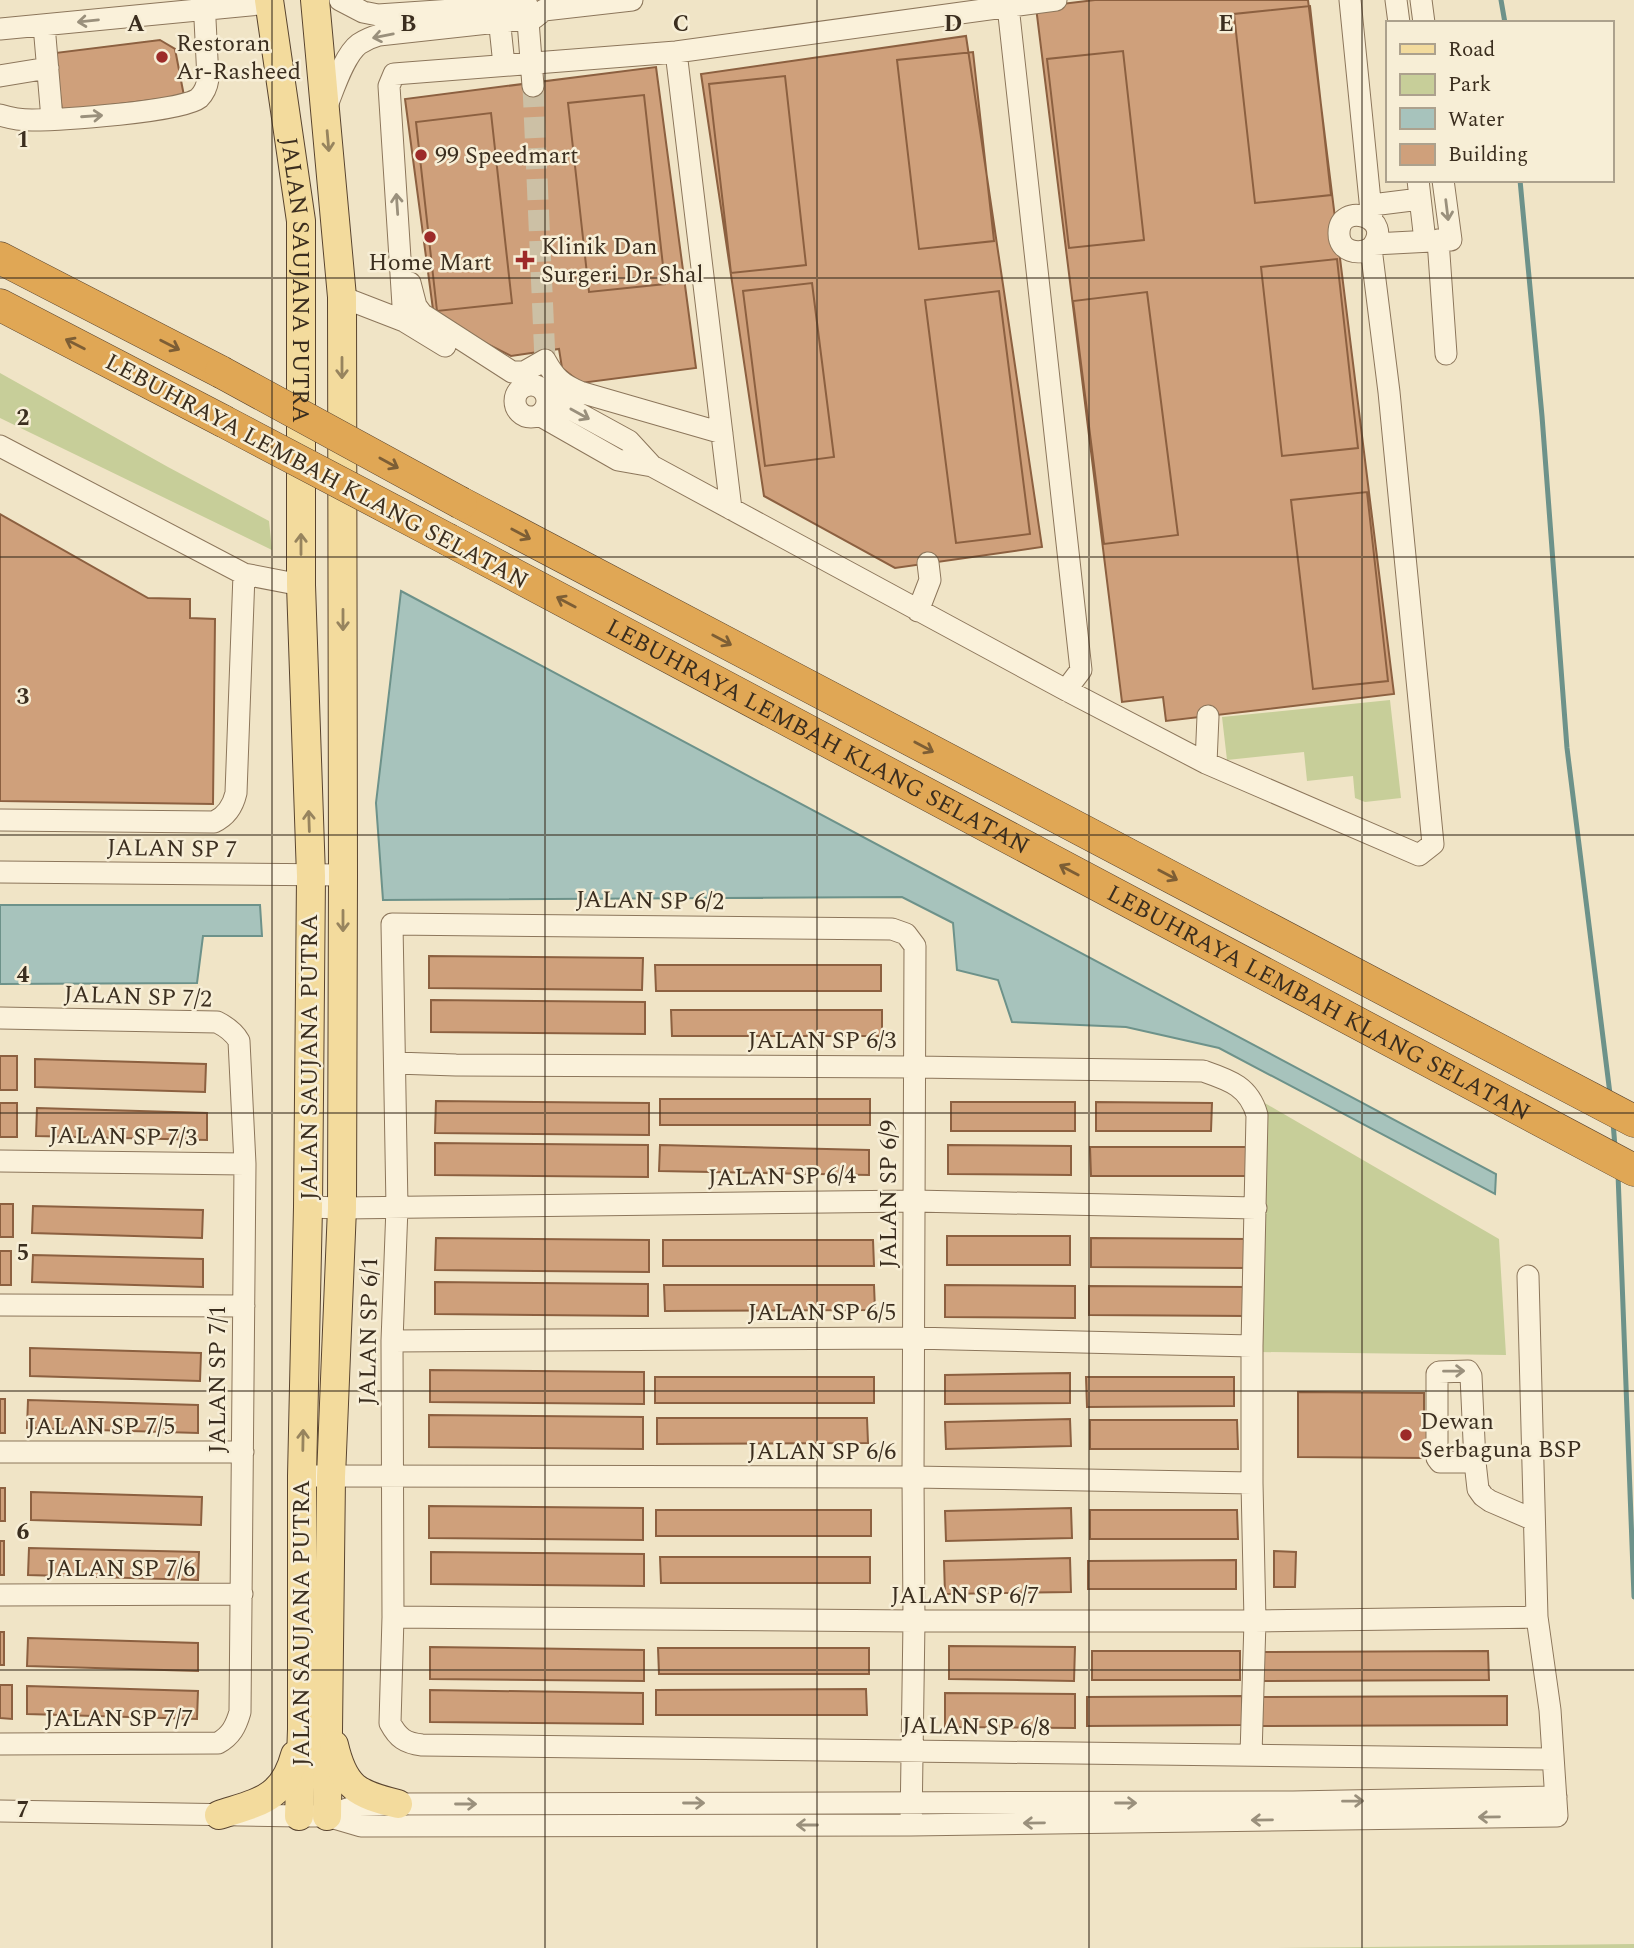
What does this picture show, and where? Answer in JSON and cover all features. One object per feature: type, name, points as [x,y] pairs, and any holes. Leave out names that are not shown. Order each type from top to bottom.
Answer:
[{"type":"highway","name":"LEBUHRAYA LEMBAH KLANG SELATAN","points":[[0,258],[221,372],[461,503],[1634,1121]]},
{"type":"highway","name":"LEBUHRAYA LEMBAH KLANG SELATAN","points":[[0,306],[449,540],[1634,1170]]},
{"type":"main road","name":"JALAN SAUJANA PUTRA","points":[[299,1816],[316,1729],[331,1476],[342,1208],[342,297],[316,0]]},
{"type":"main road","name":"JALAN SAUJANA PUTRA","points":[[270,1],[301,221],[301,585],[311,876],[302,1476],[316,1729],[327,1816]]},
{"type":"main road","points":[[219,1815],[261,1802],[280,1790],[316,1729],[352,1786],[369,1797],[398,1804]]},
{"type":"street","points":[[340,0],[363,12],[377,7],[533,11],[632,0]]},
{"type":"street","points":[[404,321],[388,86],[394,74],[676,52],[1056,0]]},
{"type":"street","points":[[342,297],[404,321],[518,390],[527,385],[536,385],[541,388],[543,406],[629,441],[652,466],[918,611],[1206,763],[1419,855],[1433,844],[1372,246],[1377,232],[1372,213],[1350,0]]},
{"type":"street","points":[[1396,0],[1399,21]]},
{"type":"street","points":[[1421,0],[1424,21]]},
{"type":"street","points":[[0,29],[204,5],[270,1]]},
{"type":"street","points":[[0,115],[32,120],[123,114],[178,106],[198,99],[207,89],[208,79],[204,5]]},
{"type":"street","points":[[1008,6],[1081,670],[1066,690]]},
{"type":"street","points":[[325,109],[350,53],[358,44],[379,35],[498,10]]},
{"type":"street","points":[[496,66],[498,10]]},
{"type":"street","points":[[496,66],[522,73],[533,86],[533,11]]},
{"type":"street","points":[[44,25],[52,119]]},
{"type":"street","points":[[676,52],[731,509]]},
{"type":"street","points":[[0,76],[48,68]]},
{"type":"street","points":[[1443,182],[1451,240],[1432,241],[1372,246],[1359,253],[1348,250],[1340,241],[1339,229],[1350,216],[1372,213],[1419,190],[1432,241],[1446,354]]},
{"type":"street","points":[[399,240],[416,306],[422,314],[512,372],[524,372],[545,360],[564,385],[580,392],[722,433]]},
{"type":"street","points":[[0,446],[244,574],[301,585]]},
{"type":"street","points":[[918,611],[930,580],[928,563]]},
{"type":"street","points":[[0,820],[214,822],[223,818],[233,805],[236,793],[244,574]]},
{"type":"street","points":[[1206,763],[1208,716]]},
{"type":"street","name":"JALAN SP 7","points":[[0,872],[343,875]]},
{"type":"street","name":"JALAN SP 6/2","points":[[392,923],[892,929],[906,934]]},
{"type":"street","name":"JALAN SP 6/1","points":[[392,923],[397,1207],[392,1341],[393,1617],[390,1723],[399,1738]]},
{"type":"street","name":"JALAN SP 6/9","points":[[906,934],[915,946],[911,1825]]},
{"type":"street","name":"JALAN SP 7/2","points":[[0,1018],[217,1022],[231,1030]]},
{"type":"street","name":"JALAN SP 7/1","points":[[231,1030],[239,1041],[245,1164],[240,1712],[233,1730]]},
{"type":"street","name":"JALAN SP 6/3","points":[[395,1063],[470,1066],[915,1067],[1203,1072],[1226,1079],[1244,1090],[1254,1102],[1257,1115],[1256,1208]]},
{"type":"street","name":"JALAN SP 7/3","points":[[0,1161],[245,1164]]},
{"type":"street","name":"JALAN SP 6/4","points":[[308,1207],[914,1201],[1256,1208]]},
{"type":"street","points":[[1251,1755],[1255,1621],[1252,1346],[1256,1208]]},
{"type":"street","points":[[0,1811],[327,1816],[361,1826],[911,1825],[1557,1816],[1550,1710],[1536,1617],[1528,1276]]},
{"type":"street","points":[[0,1306],[244,1306]]},
{"type":"street","name":"JALAN SP 6/5","points":[[392,1341],[913,1338],[1252,1346]]},
{"type":"street","name":"JALAN SP 7/5","points":[[0,1452],[243,1452]]},
{"type":"street","points":[[1475,1462],[1476,1482],[1483,1496],[1534,1520]]},
{"type":"street","name":"JALAN SP 6/6","points":[[302,1476],[913,1477],[1252,1483]]},
{"type":"street","name":"JALAN SP 7/6","points":[[0,1595],[242,1594]]},
{"type":"street","name":"JALAN SP 6/7","points":[[393,1617],[914,1621],[1255,1621],[1536,1617]]},
{"type":"street","name":"JALAN SP 7/7","points":[[0,1744],[218,1743],[227,1738],[233,1730]]},
{"type":"street","name":"JALAN SP 6/8","points":[[399,1738],[407,1743],[422,1745],[1553,1759]]},
{"type":"street","points":[[327,1816],[359,1805],[398,1804],[1280,1802],[1556,1797]]},
{"type":"green space","points":[[0,373],[269,521],[272,550],[0,418]]},
{"type":"green space","points":[[1390,700],[1401,798],[1365,802],[1355,798],[1353,776],[1307,781],[1304,752],[1227,760],[1222,717]]},
{"type":"green space","points":[[1263,1102],[1499,1239],[1506,1355],[1260,1352]]},
{"type":"green space","points":[[1634,1944],[1634,1948],[1276,1948]]},
{"type":"water","points":[[401,591],[1496,1174],[1495,1194],[1219,1048],[1126,1027],[1012,1022],[998,980],[957,970],[953,923],[902,897],[383,900],[376,803]]},
{"type":"water","points":[[0,905],[260,905],[262,936],[203,936],[197,983],[0,984]]},
{"type":"building","points":[[1095,0],[1308,0],[1394,694],[1166,721],[1163,697],[1122,702],[1036,7]]},
{"type":"building","points":[[1310,6],[1331,195],[1255,203],[1234,14]]},
{"type":"building","points":[[966,36],[1042,547],[895,568],[764,496],[701,74]]},
{"type":"building","points":[[160,40],[175,49],[184,96],[62,111],[55,53]]},
{"type":"building","points":[[1123,51],[1144,240],[1069,248],[1047,59]]},
{"type":"building","points":[[973,52],[994,241],[919,249],[897,60]]},
{"type":"building","points":[[656,67],[696,368],[581,383],[562,368],[559,349],[511,356],[434,317],[405,99]]},
{"type":"building","points":[[785,76],[806,265],[731,273],[709,84]]},
{"type":"building","points":[[644,95],[665,284],[589,292],[568,103]]},
{"type":"building","points":[[491,113],[512,303],[437,311],[416,122]]},
{"type":"building","points":[[1337,259],[1358,448],[1282,456],[1261,267]]},
{"type":"building","points":[[812,283],[834,457],[765,466],[743,291]]},
{"type":"building","points":[[999,291],[1030,534],[956,543],[925,300]]},
{"type":"building","points":[[1147,292],[1178,535],[1104,544],[1073,301]]},
{"type":"building","points":[[1367,492],[1388,681],[1313,689],[1291,500]]},
{"type":"building","points":[[0,514],[148,598],[190,599],[190,618],[215,619],[213,804],[0,801]]},
{"type":"building","points":[[429,956],[643,958],[642,990],[429,988]]},
{"type":"building","points":[[655,965],[881,965],[881,991],[656,991]]},
{"type":"building","points":[[431,1000],[645,1002],[645,1034],[431,1032]]},
{"type":"building","points":[[671,1010],[882,1010],[882,1036],[672,1036]]},
{"type":"building","points":[[0,1056],[17,1056],[17,1090],[0,1090]]},
{"type":"building","points":[[35,1059],[206,1064],[205,1092],[35,1087]]},
{"type":"building","points":[[660,1099],[870,1099],[870,1125],[660,1125]]},
{"type":"building","points":[[436,1101],[649,1103],[649,1135],[435,1133]]},
{"type":"building","points":[[951,1102],[1075,1102],[1075,1131],[951,1131]]},
{"type":"building","points":[[1096,1102],[1212,1103],[1211,1131],[1096,1131]]},
{"type":"building","points":[[0,1103],[17,1103],[17,1137],[0,1137]]},
{"type":"building","points":[[37,1108],[207,1113],[207,1140],[36,1136]]},
{"type":"building","points":[[435,1143],[648,1145],[648,1177],[435,1175]]},
{"type":"building","points":[[660,1145],[869,1150],[869,1175],[659,1171]]},
{"type":"building","points":[[948,1145],[1071,1146],[1071,1175],[948,1174]]},
{"type":"building","points":[[1090,1147],[1254,1147],[1255,1176],[1091,1176]]},
{"type":"building","points":[[0,1204],[13,1204],[13,1237],[0,1237]]},
{"type":"building","points":[[33,1206],[203,1210],[202,1238],[32,1233]]},
{"type":"building","points":[[947,1236],[1070,1236],[1070,1265],[947,1265]]},
{"type":"building","points":[[436,1238],[649,1240],[649,1272],[435,1270]]},
{"type":"building","points":[[1091,1238],[1247,1239],[1247,1268],[1091,1267]]},
{"type":"building","points":[[663,1240],[873,1240],[874,1266],[663,1266]]},
{"type":"building","points":[[0,1251],[11,1251],[11,1285],[0,1285]]},
{"type":"building","points":[[33,1255],[203,1259],[203,1287],[32,1282]]},
{"type":"building","points":[[435,1282],[648,1284],[648,1316],[435,1314]]},
{"type":"building","points":[[664,1285],[874,1285],[875,1310],[665,1311]]},
{"type":"building","points":[[945,1285],[1075,1286],[1075,1318],[945,1317]]},
{"type":"building","points":[[1089,1286],[1247,1287],[1247,1316],[1089,1315]]},
{"type":"building","points":[[30,1348],[201,1353],[200,1381],[30,1376]]},
{"type":"building","points":[[430,1370],[644,1372],[644,1404],[430,1402]]},
{"type":"building","points":[[1070,1373],[1070,1403],[945,1404],[945,1375]]},
{"type":"building","points":[[655,1377],[874,1377],[874,1403],[655,1403]]},
{"type":"building","points":[[1086,1377],[1234,1377],[1234,1406],[1087,1407]]},
{"type":"building","points":[[1298,1392],[1424,1393],[1424,1412],[1444,1412],[1444,1443],[1424,1442],[1424,1458],[1298,1457]]},
{"type":"building","points":[[0,1399],[5,1399],[5,1433],[0,1433]]},
{"type":"building","points":[[28,1400],[198,1405],[198,1433],[27,1428]]},
{"type":"building","points":[[429,1415],[643,1417],[643,1449],[429,1447]]},
{"type":"building","points":[[657,1418],[867,1418],[868,1443],[657,1444]]},
{"type":"building","points":[[1070,1419],[1071,1446],[946,1449],[945,1422]]},
{"type":"building","points":[[1090,1420],[1237,1420],[1238,1449],[1090,1449]]},
{"type":"building","points":[[0,1488],[5,1488],[5,1521],[0,1521]]},
{"type":"building","points":[[31,1492],[202,1497],[201,1525],[31,1520]]},
{"type":"building","points":[[429,1506],[643,1508],[643,1540],[429,1538]]},
{"type":"building","points":[[1071,1508],[1072,1538],[946,1541],[945,1511]]},
{"type":"building","points":[[656,1510],[871,1510],[871,1536],[656,1536]]},
{"type":"building","points":[[1090,1510],[1237,1510],[1238,1539],[1090,1539]]},
{"type":"building","points":[[0,1541],[4,1541],[4,1575],[0,1575]]},
{"type":"building","points":[[29,1548],[199,1552],[198,1580],[28,1575]]},
{"type":"building","points":[[1274,1551],[1296,1552],[1295,1587],[1274,1587]]},
{"type":"building","points":[[431,1552],[644,1554],[644,1586],[431,1584]]},
{"type":"building","points":[[660,1557],[870,1557],[870,1583],[661,1583]]},
{"type":"building","points":[[1070,1558],[1071,1592],[945,1594],[944,1561]]},
{"type":"building","points":[[1236,1560],[1236,1589],[1088,1589],[1088,1561]]},
{"type":"building","points":[[0,1632],[4,1632],[4,1665],[0,1665]]},
{"type":"building","points":[[28,1638],[198,1643],[198,1671],[27,1666]]},
{"type":"building","points":[[949,1646],[1075,1647],[1074,1681],[949,1679]]},
{"type":"building","points":[[430,1647],[644,1650],[644,1681],[430,1679]]},
{"type":"building","points":[[658,1648],[869,1648],[869,1674],[659,1674]]},
{"type":"building","points":[[1092,1651],[1240,1651],[1240,1680],[1092,1680]]},
{"type":"building","points":[[1488,1651],[1489,1680],[1259,1681],[1259,1652]]},
{"type":"building","points":[[0,1685],[12,1685],[12,1719],[0,1718]]},
{"type":"building","points":[[27,1686],[198,1691],[197,1719],[27,1714]]},
{"type":"building","points":[[866,1689],[867,1715],[656,1715],[656,1690]]},
{"type":"building","points":[[430,1690],[643,1693],[643,1724],[430,1722]]},
{"type":"building","points":[[945,1693],[1075,1694],[1075,1728],[945,1727]]},
{"type":"building","points":[[1242,1696],[1242,1725],[1087,1726],[1087,1697]]},
{"type":"building","points":[[1507,1696],[1507,1725],[1259,1726],[1259,1697]]},
{"type":"waterway","points":[[1501,0],[1505,21]]},
{"type":"waterway","points":[[1520,182],[1542,416],[1567,748],[1610,1094]]},
{"type":"waterway","points":[[1613,1122],[1615,1147]]},
{"type":"waterway","points":[[1618,1174],[1634,1597]]},
{"type":"tunnel","points":[[533,86],[545,360]]},
{"type":"place","name":"Restoran Ar-Rasheed","points":[[162,57]]},
{"type":"place","name":"99 Speedmart","points":[[421,155]]},
{"type":"place","name":"Home Mart","points":[[430,237]]},
{"type":"place","name":"Klinik Dan Surgeri Dr Shal","points":[[525,260]]},
{"type":"place","name":"Dewan Serbaguna BSP","points":[[1406,1435]]}]
